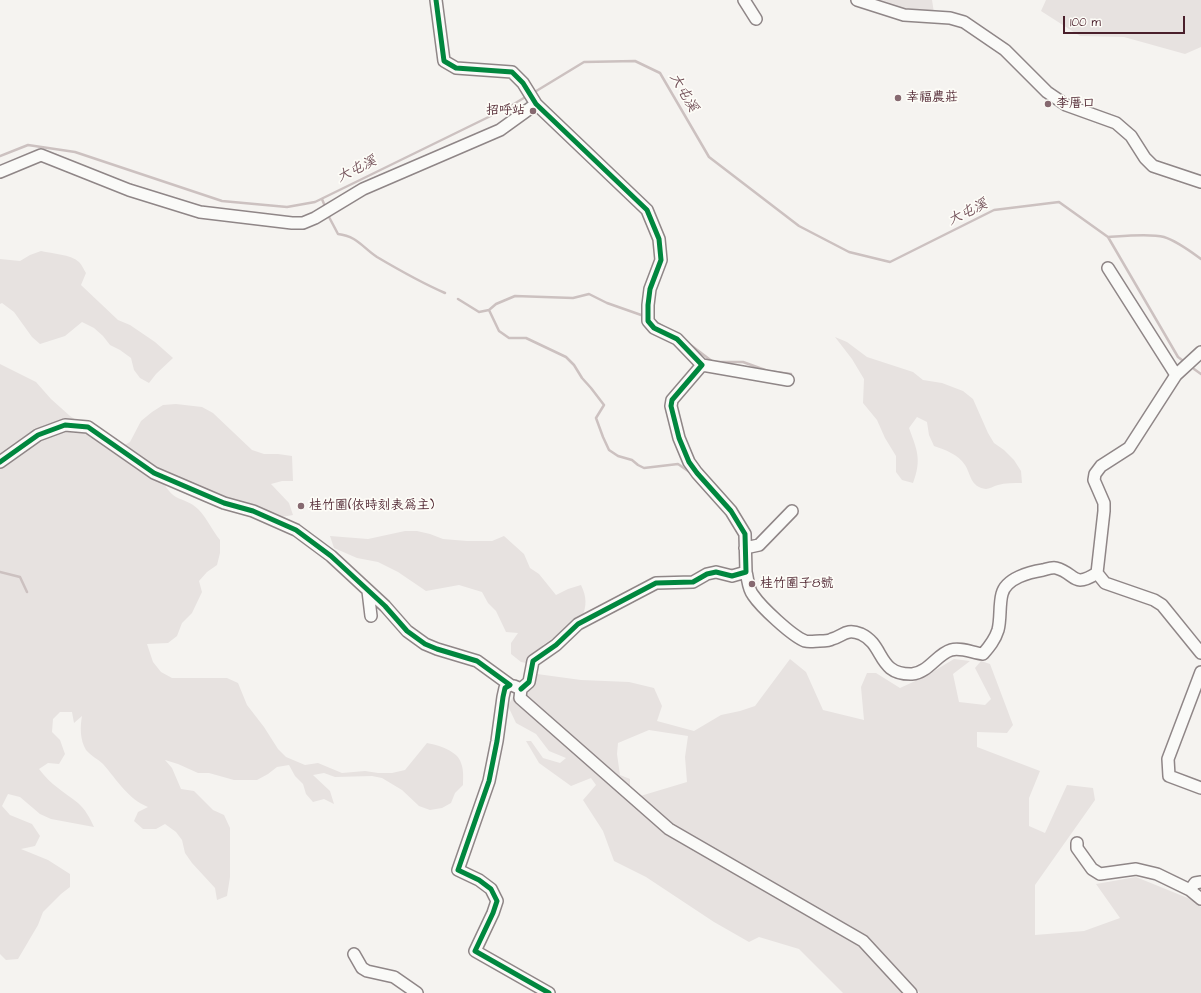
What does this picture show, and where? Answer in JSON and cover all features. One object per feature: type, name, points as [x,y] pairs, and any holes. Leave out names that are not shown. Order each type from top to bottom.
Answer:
[{"type":"street","points":[[436,0],[444,60],[456,68],[512,72],[523,83],[535,102],[647,210],[659,240],[660,260],[650,289],[648,317],[654,328],[677,339],[702,365],[788,380]]},
{"type":"street","points":[[744,0],[756,19]]},
{"type":"street","points":[[857,0],[904,15],[950,18],[964,22],[1005,50],[1047,92],[1066,105],[1116,122],[1131,136],[1145,158],[1153,166],[1201,182]]},
{"type":"street","points":[[0,172],[41,155],[129,190],[200,212],[303,223],[315,218],[363,189],[500,130],[535,102]]},
{"type":"street","points":[[1108,268],[1176,375]]},
{"type":"street","points":[[1201,352],[1176,375],[1129,448],[1101,466],[1095,474],[1094,480],[1104,503],[1097,573],[1105,583],[1154,600],[1162,605],[1201,653]]},
{"type":"street","points":[[702,365],[672,400],[671,406],[679,438],[689,462],[731,511],[745,534],[746,572],[752,594],[774,618],[794,634],[806,641],[833,639],[850,632],[858,633],[868,638],[875,646],[883,661],[891,669],[897,673],[914,674],[920,672],[950,650],[960,649],[983,654],[992,642],[998,630],[1002,593],[1006,587],[1015,580],[1034,572],[1052,568],[1056,568],[1080,581],[1097,573]]},
{"type":"street","points":[[0,462],[38,435],[65,426],[88,427],[154,473],[224,503],[253,511],[296,530],[331,556],[385,606],[407,631],[425,644],[477,661],[515,687],[520,698],[669,829],[863,941],[911,993]]},
{"type":"street","points":[[745,548],[759,545],[792,511]]},
{"type":"street","points":[[549,993],[475,951],[497,901],[491,889],[479,880],[458,870],[489,781],[497,741],[502,697],[505,688],[515,687],[529,682],[533,661],[556,646],[578,624],[656,583],[693,582],[706,574],[716,572],[732,576],[746,572]]},
{"type":"street","points":[[368,591],[371,616]]},
{"type":"street","points":[[1201,672],[1168,759],[1169,776],[1201,788]]},
{"type":"street","points":[[1077,844],[1077,848],[1092,869],[1100,874],[1136,869],[1157,874],[1190,890],[1201,900]]},
{"type":"street","points":[[1190,890],[1195,883],[1201,882]]},
{"type":"street","points":[[354,954],[362,968],[394,977],[417,993]]},
{"type":"shaded area","points":[[872,0],[932,0],[934,13],[904,10]]},
{"type":"shaded area","points":[[1046,0],[1201,0],[1201,47],[1185,54],[1124,37],[1080,36],[1041,11]]},
{"type":"shaded area","points":[[41,251],[71,257],[79,262],[86,273],[81,285],[118,320],[130,325],[155,342],[173,358],[149,383],[140,378],[134,370],[131,358],[110,345],[94,328],[82,322],[65,336],[40,344],[32,337],[14,312],[2,303],[0,304],[0,259],[20,261]]},
{"type":"shaded area","points":[[835,337],[847,342],[867,357],[913,372],[923,380],[942,383],[963,391],[973,399],[994,443],[1014,460],[1021,471],[1022,483],[998,485],[989,489],[977,486],[972,480],[965,465],[959,458],[934,446],[929,435],[927,422],[917,417],[909,428],[918,461],[916,475],[913,483],[902,480],[896,472],[896,456],[885,438],[877,420],[863,403],[864,379],[852,359]]},
{"type":"shaded area","points":[[0,364],[36,382],[51,399],[70,416],[119,448],[130,442],[141,421],[152,412],[163,405],[176,404],[202,407],[213,413],[252,450],[264,454],[292,456],[293,481],[282,481],[271,484],[289,503],[293,515],[282,517],[160,477],[173,495],[193,505],[207,520],[220,540],[220,553],[217,565],[207,572],[199,581],[202,592],[192,613],[182,623],[177,636],[168,643],[147,644],[153,662],[161,672],[172,678],[227,678],[238,683],[247,705],[264,727],[278,749],[286,757],[305,765],[318,763],[342,773],[365,771],[392,773],[405,770],[427,743],[447,749],[459,759],[463,771],[463,785],[455,793],[451,803],[442,808],[430,810],[419,806],[402,790],[382,778],[372,776],[335,777],[324,773],[313,775],[330,791],[334,804],[324,799],[313,802],[306,794],[303,784],[295,776],[289,765],[277,767],[257,780],[234,780],[209,773],[198,773],[165,760],[172,768],[181,789],[194,791],[213,810],[224,815],[230,828],[230,877],[227,896],[217,900],[215,888],[185,853],[182,840],[176,832],[165,824],[156,829],[143,829],[134,821],[138,812],[148,807],[134,799],[118,783],[103,764],[86,750],[81,733],[82,716],[74,723],[72,712],[60,712],[53,719],[52,732],[60,740],[65,754],[59,764],[48,763],[39,769],[53,784],[81,805],[94,827],[51,819],[40,814],[20,797],[8,794],[2,806],[10,815],[32,824],[40,836],[35,846],[21,849],[48,860],[70,874],[70,887],[43,912],[38,925],[18,959],[6,960],[0,954]]},
{"type":"shaded area","points":[[405,531],[417,531],[443,539],[467,541],[492,541],[504,536],[524,554],[530,568],[539,574],[556,595],[581,585],[586,601],[583,615],[564,642],[553,638],[543,645],[539,657],[532,664],[521,662],[511,654],[511,643],[518,633],[506,632],[496,611],[488,603],[482,592],[459,585],[426,591],[398,572],[378,562],[357,558],[334,548],[330,536],[368,539]]},
{"type":"shaded area","points":[[790,659],[806,672],[823,710],[864,720],[861,687],[867,673],[876,673],[900,688],[924,677],[954,659],[970,661],[953,674],[959,702],[985,705],[991,699],[975,668],[981,661],[990,664],[1013,725],[1007,733],[977,732],[977,747],[1040,771],[1029,798],[1029,826],[1045,833],[1067,785],[1093,788],[1095,800],[1035,885],[1035,935],[1084,931],[1120,918],[1096,884],[1136,877],[1195,901],[1201,907],[1201,993],[920,993],[855,929],[666,820],[637,797],[687,782],[685,757],[688,736],[649,730],[618,743],[617,754],[620,775],[630,779],[630,787],[572,741],[525,699],[537,674],[581,680],[629,682],[654,688],[662,706],[657,721],[694,731],[721,715],[755,706]]},
{"type":"shaded area","points":[[515,693],[524,710],[552,733],[597,775],[667,833],[861,946],[907,993],[843,993],[799,949],[759,937],[749,942],[714,922],[646,877],[614,861],[603,831],[583,800],[596,785],[591,778],[571,786],[539,763],[526,741],[531,741],[543,758],[560,763],[566,758],[549,751],[536,734],[516,723],[508,706]]},
{"type":"waterway","name":"大屯溪","points":[[533,93],[584,62],[635,61],[660,73],[709,157],[799,226],[849,252],[890,262],[994,210],[1059,202],[1108,237],[1178,357],[1182,360]]},
{"type":"waterway","name":"大屯溪","points":[[0,156],[28,145],[75,152],[222,201],[287,207],[315,202],[509,107],[527,96]]},
{"type":"waterway","name":"大屯溪","points":[[322,199],[324,204]]},
{"type":"waterway","points":[[329,217],[338,234],[350,237],[377,257],[445,293]]},
{"type":"waterway","points":[[1108,237],[1144,235],[1164,237],[1179,244],[1201,259]]},
{"type":"waterway","points":[[458,299],[479,312],[489,310],[496,304],[515,296],[573,298],[589,294],[607,303],[644,316]]},
{"type":"waterway","points":[[489,310],[499,331],[509,338],[526,338],[566,357],[574,365],[582,378],[604,405],[596,418],[609,450],[618,456],[632,460],[644,468],[678,464],[691,473]]},
{"type":"waterway","points":[[653,320],[667,329]]},
{"type":"waterway","points":[[688,343],[713,362],[743,362],[768,371],[791,374]]},
{"type":"waterway","name":"大屯溪","points":[[1194,369],[1201,374]]},
{"type":"waterway","points":[[0,572],[20,577],[27,592]]},
{"type":"cycle path","points":[[436,0],[444,61],[456,68],[512,72],[523,83],[536,104],[647,210],[659,239],[661,260],[650,289],[648,321],[654,328],[677,339],[702,365],[672,400],[671,406],[679,438],[689,462],[731,511],[745,534],[746,572],[732,576],[716,572],[707,574],[693,582],[656,583],[578,624],[556,645],[533,661],[529,682],[521,689]]},
{"type":"cycle path","points":[[0,462],[38,435],[65,425],[88,427],[154,473],[224,503],[253,511],[296,530],[331,556],[385,606],[407,631],[425,644],[477,661],[510,685],[505,688],[503,697],[497,741],[489,781],[458,870],[479,880],[491,889],[497,901],[475,951],[549,993]]},
{"type":"place","name":"幸福農莊","points":[[898,98]]},
{"type":"place","name":"李厝口","points":[[1048,104]]},
{"type":"place","name":"招呼站","points":[[533,111]]},
{"type":"place","name":"桂竹圍(依時刻表為主)","points":[[301,506]]},
{"type":"place","name":"桂竹圍子8號","points":[[752,584]]}]
